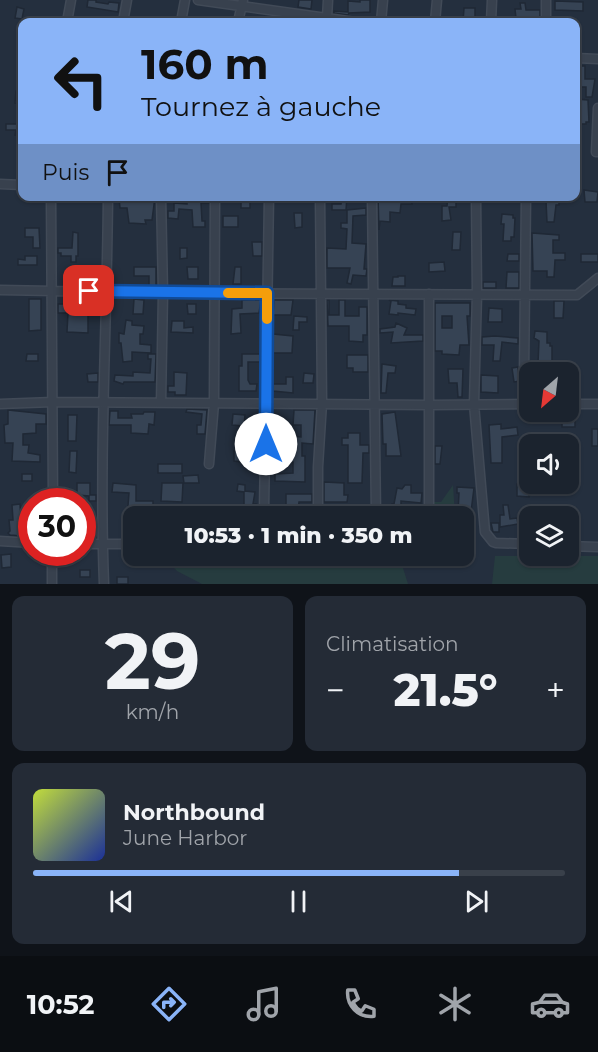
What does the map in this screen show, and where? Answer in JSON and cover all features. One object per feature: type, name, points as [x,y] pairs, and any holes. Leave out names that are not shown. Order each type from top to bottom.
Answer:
[{"type":"street","points":[[69,18],[71,0]]},
{"type":"street","points":[[124,18],[127,0]]},
{"type":"street","points":[[182,18],[185,0]]},
{"type":"street","points":[[198,0],[242,2],[298,18],[327,18],[328,0]]},
{"type":"street","points":[[381,18],[383,0]]},
{"type":"street","points":[[435,18],[437,0]]},
{"type":"street","points":[[491,18],[492,0]]},
{"type":"street","points":[[546,0],[546,18]]},
{"type":"street","points":[[239,18],[242,2]]},
{"type":"street","points":[[580,58],[598,59]]},
{"type":"street","points":[[598,108],[596,152],[598,152]]},
{"type":"street","points":[[0,184],[18,185]]},
{"type":"street","points":[[51,201],[53,488]]},
{"type":"street","points":[[104,584],[103,404],[108,292],[108,201]]},
{"type":"street","points":[[161,201],[163,293],[161,404]]},
{"type":"street","points":[[209,464],[214,403],[215,201]]},
{"type":"street","points":[[264,506],[269,201]]},
{"type":"street","points":[[318,506],[322,403],[320,201]]},
{"type":"street","points":[[372,201],[376,506]]},
{"type":"street","points":[[476,201],[477,294],[474,404],[485,532],[496,543],[519,544]]},
{"type":"street","points":[[524,362],[526,201]]},
{"type":"street","points":[[0,290],[577,295],[598,278]]},
{"type":"street","points":[[429,294],[429,506]]},
{"type":"street","points":[[0,404],[53,402],[519,404]]},
{"type":"street","points":[[579,404],[598,404]]},
{"type":"street","points":[[0,542],[18,543]]},
{"type":"street","points":[[96,544],[123,544]]},
{"type":"street","points":[[579,546],[598,547]]},
{"type":"street","points":[[52,566],[52,584]]},
{"type":"green space","points":[[453,485],[454,506],[434,506],[434,502],[441,502]]},
{"type":"green space","points":[[495,556],[519,556],[519,566],[579,566],[579,556],[598,556],[598,584],[492,584]]},
{"type":"green space","points":[[172,566],[404,566],[408,584],[202,584],[177,571]]},
{"type":"building","points":[[88,0],[108,4],[109,2],[119,3],[118,12],[87,7]]},
{"type":"building","points":[[299,0],[312,0],[311,9],[298,7]]},
{"type":"building","points":[[360,0],[370,0],[370,12],[349,13],[348,15],[334,13],[334,11],[348,12],[348,1],[360,2]]},
{"type":"building","points":[[555,1],[583,2],[583,11],[555,10]]},
{"type":"building","points":[[520,3],[525,3],[526,10],[540,10],[540,18],[516,18],[515,9],[521,9]]},
{"type":"building","points":[[17,7],[24,9],[22,18],[15,18]]},
{"type":"building","points":[[464,8],[475,8],[475,18],[463,18]]},
{"type":"building","points":[[580,66],[585,66],[585,79],[595,79],[592,97],[586,97],[586,87],[580,87]]},
{"type":"building","points":[[16,91],[18,91],[18,103],[15,103]]},
{"type":"building","points":[[580,99],[588,100],[589,122],[580,124]]},
{"type":"building","points":[[6,124],[18,124],[18,135],[15,135],[16,130],[6,130]]},
{"type":"building","points":[[584,190],[598,192],[597,202],[585,202]]},
{"type":"building","points":[[119,201],[154,201],[152,220],[145,220],[146,224],[129,223],[127,208],[120,208]]},
{"type":"building","points":[[187,201],[209,201],[209,203],[201,203],[202,221],[205,221],[205,227],[193,227],[192,210],[179,209],[178,219],[168,218],[168,211],[174,211],[174,203],[187,204]]},
{"type":"building","points":[[241,201],[250,201],[250,208],[241,208]]},
{"type":"building","points":[[341,201],[347,201],[346,210],[332,210],[332,204],[341,204]]},
{"type":"building","points":[[378,201],[411,201],[412,204],[401,204],[400,213],[390,212],[390,222],[380,221],[379,230]]},
{"type":"building","points":[[448,201],[456,201],[456,207],[449,207],[451,220],[442,221],[442,206],[447,206]]},
{"type":"building","points":[[546,201],[559,201],[559,205],[556,205],[554,222],[547,222]]},
{"type":"building","points":[[366,208],[366,215],[353,216],[352,243],[366,244],[364,269],[367,269],[366,276],[353,275],[351,284],[347,283],[350,268],[327,268],[327,248],[346,249],[347,229],[341,228],[341,223],[347,223],[347,210]]},
{"type":"building","points":[[294,213],[302,213],[302,227],[295,228]]},
{"type":"building","points":[[502,214],[513,215],[515,218],[514,237],[511,237],[511,241],[503,241]]},
{"type":"building","points":[[223,216],[238,216],[238,227],[223,227]]},
{"type":"building","points":[[25,228],[39,228],[40,248],[33,248],[33,237],[25,237]]},
{"type":"building","points":[[73,232],[78,233],[76,262],[71,262],[71,256],[61,256],[61,253],[58,253],[58,248],[72,248]]},
{"type":"building","points":[[453,232],[461,232],[460,250],[452,250]]},
{"type":"building","points":[[532,233],[559,235],[559,240],[553,240],[553,253],[565,253],[565,260],[555,260],[554,277],[547,277],[547,271],[533,271]]},
{"type":"building","points":[[252,242],[262,242],[262,256],[253,256]]},
{"type":"building","points":[[180,248],[187,248],[187,258],[180,259]]},
{"type":"building","points":[[508,254],[519,254],[519,261],[507,261]]},
{"type":"building","points":[[581,254],[598,254],[598,262],[581,262]]},
{"type":"building","points":[[25,256],[37,256],[37,265],[18,265],[18,259],[25,260]]},
{"type":"building","points":[[444,262],[445,271],[429,272],[429,263]]},
{"type":"building","points":[[134,267],[156,267],[156,286],[149,286],[149,276],[134,276]]},
{"type":"building","points":[[187,267],[198,267],[198,279],[188,279]]},
{"type":"building","points":[[235,267],[241,267],[241,284],[233,284]]},
{"type":"building","points":[[82,268],[91,268],[91,282],[82,281]]},
{"type":"building","points":[[507,272],[519,272],[519,288],[506,288]]},
{"type":"building","points":[[405,276],[405,286],[392,286],[393,277]]},
{"type":"building","points":[[483,282],[496,282],[496,288],[483,288]]},
{"type":"building","points":[[29,299],[41,299],[41,330],[29,331]]},
{"type":"building","points":[[134,299],[144,300],[143,314],[133,314]]},
{"type":"building","points":[[242,300],[261,300],[259,313],[240,314],[241,333],[231,334],[232,309],[242,308]]},
{"type":"building","points":[[274,300],[293,300],[291,315],[273,315]]},
{"type":"building","points":[[327,300],[329,300],[329,315],[339,315],[339,300],[345,300],[345,316],[359,316],[359,307],[367,307],[367,335],[363,335],[363,342],[349,341],[349,326],[328,326]]},
{"type":"building","points":[[389,300],[398,301],[398,304],[406,305],[406,308],[416,309],[415,315],[389,314],[391,301]]},
{"type":"building","points":[[554,301],[564,301],[563,318],[554,318]]},
{"type":"building","points":[[80,302],[93,302],[91,314],[88,314],[88,333],[67,332],[68,313],[58,313],[58,304],[80,304]]},
{"type":"building","points":[[435,303],[470,303],[470,316],[467,316],[469,345],[460,345],[459,355],[442,354],[442,351],[435,351]],"holes":[[[442,316],[452,316],[452,328],[442,328]]]},
{"type":"building","points":[[187,304],[196,304],[196,314],[188,314]]},
{"type":"building","points":[[489,308],[502,309],[502,322],[488,322]]},
{"type":"building","points":[[294,316],[307,317],[307,322],[299,322],[299,330],[293,330]]},
{"type":"building","points":[[126,320],[132,321],[132,325],[144,326],[143,334],[140,334],[140,344],[151,345],[151,353],[132,352],[132,361],[123,362],[119,333],[124,334]]},
{"type":"building","points":[[172,321],[184,321],[184,328],[193,327],[193,333],[171,332]]},
{"type":"building","points":[[396,323],[407,328],[404,335],[423,335],[423,341],[391,343],[393,332],[380,333],[380,329],[395,327]]},
{"type":"building","points":[[535,331],[547,332],[547,343],[552,346],[552,362],[538,362],[539,341],[534,338]]},
{"type":"building","points":[[273,334],[293,336],[292,353],[273,353]]},
{"type":"building","points":[[482,337],[518,338],[518,344],[502,342],[500,361],[493,361],[494,345],[482,345]]},
{"type":"building","points":[[27,354],[38,354],[38,361],[26,361]]},
{"type":"building","points":[[148,354],[156,354],[155,382],[124,382],[123,384],[114,381],[115,375],[133,376],[133,372],[150,373],[151,359],[148,359]]},
{"type":"building","points":[[242,354],[260,354],[260,362],[248,362],[248,380],[250,384],[257,384],[256,391],[239,391],[239,366],[242,366]]},
{"type":"building","points":[[347,355],[368,355],[368,372],[353,372],[353,368],[347,368]]},
{"type":"building","points":[[382,364],[396,366],[395,373],[388,373],[386,393],[381,393]]},
{"type":"building","points":[[518,367],[519,381],[514,382],[512,368]]},
{"type":"building","points":[[448,369],[463,369],[462,397],[458,397],[457,383],[449,383]]},
{"type":"building","points":[[174,372],[187,373],[186,395],[175,395],[175,392],[168,392],[168,386],[174,386]]},
{"type":"building","points":[[98,373],[98,382],[88,382],[87,374]]},
{"type":"building","points":[[304,373],[314,374],[313,383],[303,383]]},
{"type":"building","points":[[481,375],[498,376],[498,393],[481,392]]},
{"type":"building","points":[[286,377],[293,377],[293,393],[273,391],[273,384],[286,384]]},
{"type":"building","points":[[187,409],[207,410],[205,434],[197,434],[197,425],[201,425],[202,414],[186,412]]},
{"type":"building","points":[[8,410],[46,414],[46,424],[36,424],[36,433],[23,434],[23,445],[29,445],[28,453],[40,455],[40,462],[12,461],[13,443],[5,443],[4,425],[8,424]]},
{"type":"building","points":[[294,410],[315,410],[313,444],[302,443],[302,456],[305,456],[305,482],[275,481],[275,474],[293,473],[293,462],[283,462],[283,455],[294,455],[294,444],[278,444],[278,435],[301,437],[301,425],[293,425]]},
{"type":"building","points":[[110,411],[118,411],[118,418],[132,418],[131,414],[155,412],[154,425],[149,424],[148,434],[131,433],[131,425],[109,425]]},
{"type":"building","points":[[395,412],[401,456],[386,456],[386,444],[383,444],[382,414]]},
{"type":"building","points":[[233,414],[245,415],[244,426],[232,425]]},
{"type":"building","points":[[68,415],[77,415],[76,441],[68,441]]},
{"type":"building","points":[[562,422],[575,422],[575,427],[562,427]]},
{"type":"building","points":[[501,424],[501,429],[517,427],[518,435],[502,437],[502,463],[491,463],[489,425]]},
{"type":"building","points":[[592,429],[598,429],[598,446],[592,446]]},
{"type":"building","points":[[348,433],[360,433],[360,445],[369,445],[369,453],[363,453],[362,483],[348,483],[348,445],[342,445],[342,438],[348,438]]},
{"type":"building","points":[[435,446],[442,446],[440,464],[435,464]]},
{"type":"building","points":[[240,449],[254,450],[252,463],[234,461],[234,451],[240,451]]},
{"type":"building","points":[[70,451],[77,451],[76,473],[69,472]]},
{"type":"building","points":[[158,464],[182,464],[182,473],[158,473]]},
{"type":"building","points":[[22,474],[32,474],[32,481],[22,481]]},
{"type":"building","points":[[198,475],[199,483],[184,483],[183,476]]},
{"type":"building","points":[[324,482],[344,483],[344,495],[348,495],[347,502],[324,502]]},
{"type":"building","points":[[77,483],[90,483],[90,488],[77,488]]},
{"type":"building","points":[[113,483],[136,485],[136,501],[153,501],[153,506],[128,506],[129,493],[112,492]]},
{"type":"building","points":[[162,483],[183,483],[182,502],[161,501]]},
{"type":"building","points":[[238,484],[245,485],[245,491],[255,492],[253,504],[256,506],[244,506],[244,492],[237,491]]},
{"type":"building","points":[[517,484],[519,484],[519,494],[529,494],[529,497],[517,496]]},
{"type":"building","points":[[405,485],[411,485],[411,493],[422,493],[421,503],[401,501],[401,506],[392,506],[397,488],[402,489]]},
{"type":"building","points":[[457,487],[474,488],[472,506],[458,506],[459,493],[457,493]]},
{"type":"building","points":[[286,494],[312,494],[312,502],[299,502],[299,506],[286,506]]},
{"type":"building","points":[[18,504],[18,536],[8,533],[10,531],[9,520],[13,520],[12,505]]},
{"type":"building","points":[[503,505],[508,505],[510,519],[517,518],[518,524],[500,527],[500,515],[504,515]]},
{"type":"building","points":[[491,523],[499,523],[499,532],[493,532]]},
{"type":"building","points":[[11,554],[11,567],[2,568],[1,555]]},
{"type":"building","points":[[80,570],[90,570],[90,577],[80,577]]},
{"type":"building","points":[[117,577],[128,577],[128,584],[117,584]]},
{"type":"slow traffic","points":[[228,293],[267,293],[267,319]]},
{"type":"route","points":[[89,291],[267,293],[266,444]]}]
